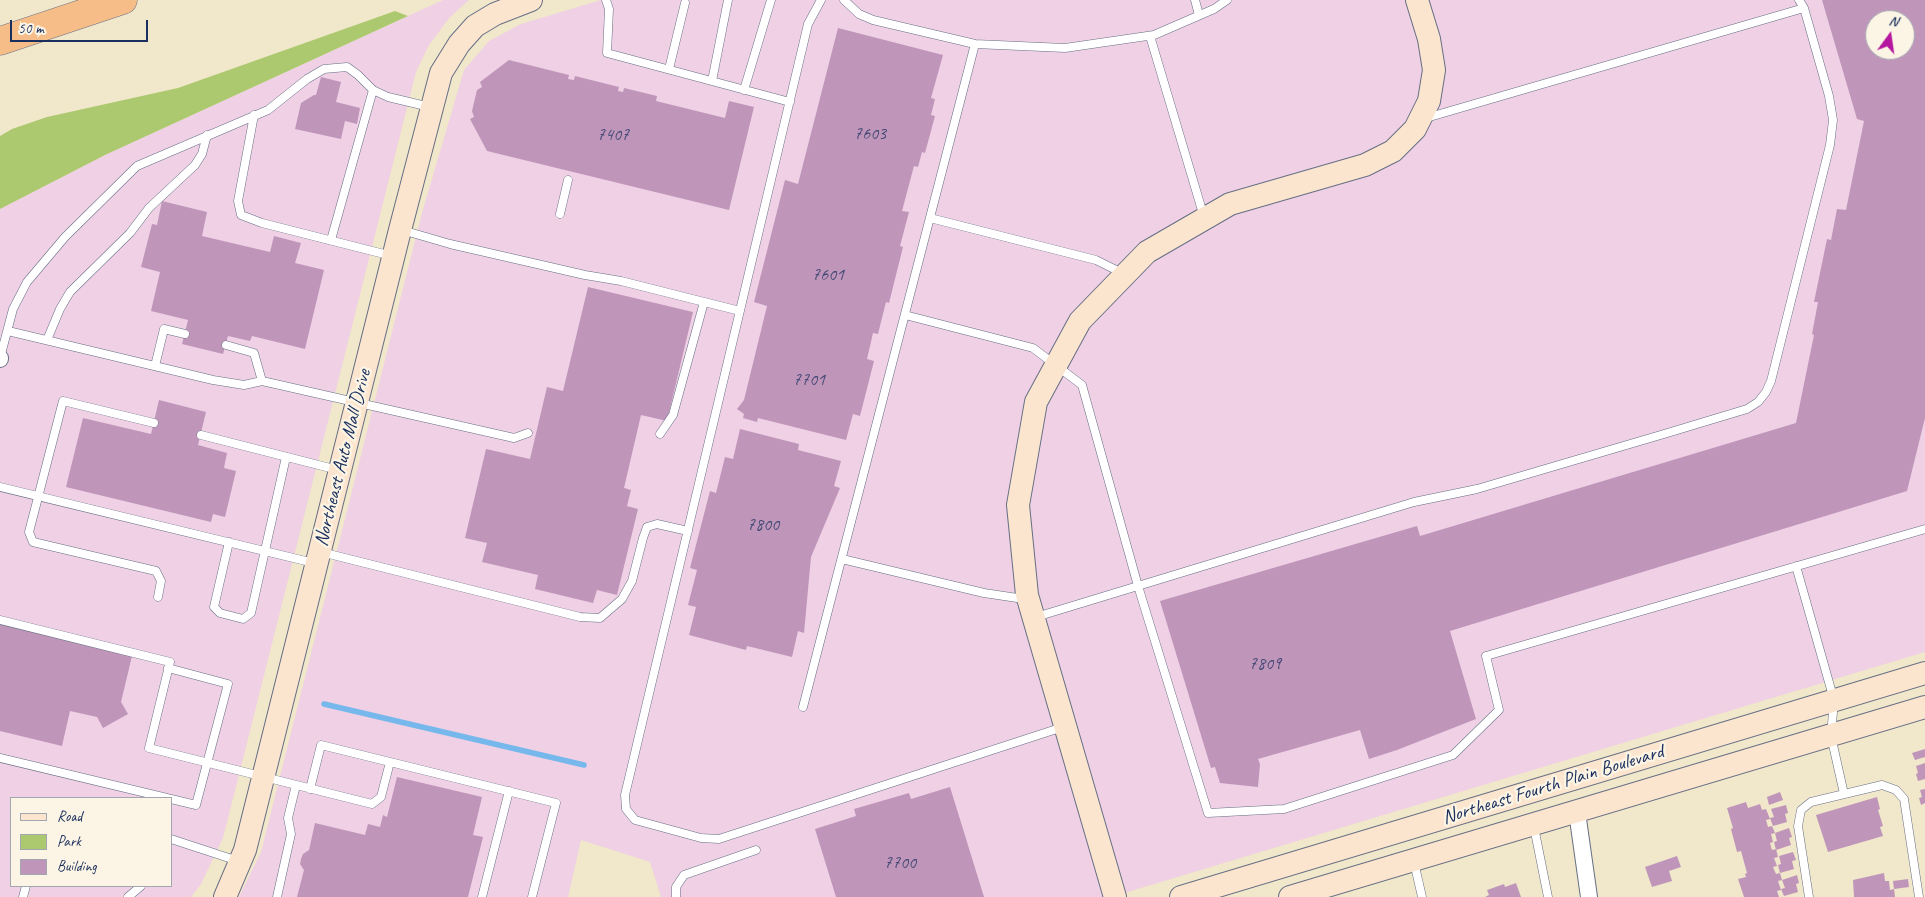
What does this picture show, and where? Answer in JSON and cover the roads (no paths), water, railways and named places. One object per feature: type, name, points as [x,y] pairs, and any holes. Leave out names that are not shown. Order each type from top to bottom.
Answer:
[{"type":"highway","points":[[0,41],[123,0]]},
{"type":"street","name":"Northeast Auto Mall Drive","points":[[225,897],[245,850],[393,257],[441,73],[459,44],[475,26],[495,14],[531,0]]},
{"type":"street","points":[[1115,897],[1031,609],[1018,505],[1036,402],[1080,321],[1147,252],[1230,204],[1365,165],[1393,151],[1415,129],[1429,101],[1434,70],[1430,39],[1417,0]]},
{"type":"street","name":"Northeast Fourth Plain Boulevard","points":[[1181,897],[1925,673]]},
{"type":"street","name":"Northeast Fourth Plain Boulevard","points":[[1290,897],[1925,708]]},
{"type":"street","points":[[1577,812],[1589,897]]},
{"type":"lane","points":[[606,0],[609,9],[606,53],[790,102]]},
{"type":"lane","points":[[712,81],[728,0]]},
{"type":"lane","points":[[744,90],[771,0]]},
{"type":"lane","points":[[822,0],[808,24],[625,795],[626,809],[635,820],[701,838],[719,839],[1065,727]]},
{"type":"lane","points":[[844,0],[859,14],[873,20],[975,44],[1065,48],[1150,36],[1214,8],[1227,0]]},
{"type":"lane","points":[[1195,0],[1199,15]]},
{"type":"lane","points":[[842,559],[984,593],[1031,609],[1138,586],[1414,502],[1493,484],[1747,408],[1758,402],[1772,381],[1830,145],[1833,120],[1829,96],[1804,8],[1799,0]]},
{"type":"lane","points":[[669,69],[685,2]]},
{"type":"lane","points":[[1420,120],[1804,8]]},
{"type":"lane","points":[[1150,36],[1204,219]]},
{"type":"lane","points":[[803,707],[975,44]]},
{"type":"lane","points":[[0,358],[13,309],[27,282],[66,237],[137,166],[268,110],[307,79],[324,69],[347,67],[373,90],[388,97],[431,107]]},
{"type":"lane","points":[[331,240],[373,90]]},
{"type":"lane","points":[[254,115],[238,201],[241,215],[262,223],[393,257]]},
{"type":"lane","points":[[47,340],[60,309],[70,292],[130,233],[149,208],[195,165],[202,154],[207,135]]},
{"type":"lane","points":[[560,214],[568,180]]},
{"type":"lane","points":[[930,218],[1096,260],[1125,275]]},
{"type":"lane","points":[[400,230],[450,244],[585,275],[621,281],[740,311]]},
{"type":"lane","points":[[660,434],[673,415],[704,302]]},
{"type":"lane","points":[[904,315],[1033,348],[1082,384],[1138,586],[1208,813],[1284,808],[1454,755],[1499,710],[1486,656],[1925,529]]},
{"type":"lane","points":[[155,366],[164,329],[185,334]]},
{"type":"lane","points":[[8,331],[244,385],[262,381],[514,438],[528,433]]},
{"type":"lane","points":[[226,345],[254,353],[262,381]]},
{"type":"lane","points":[[154,423],[62,401],[29,532],[33,542],[156,571],[162,581],[158,597]]},
{"type":"lane","points":[[201,435],[340,471]]},
{"type":"lane","points":[[229,542],[214,607],[220,613],[243,618],[251,613],[286,457]]},
{"type":"lane","points":[[0,487],[265,551],[318,557],[580,617],[600,618],[622,599],[632,581],[647,527],[657,524],[688,531]]},
{"type":"lane","points":[[1796,566],[1834,700],[1831,736],[1844,794]]},
{"type":"lane","points":[[0,620],[170,662],[149,748],[372,804],[381,797],[390,762]]},
{"type":"lane","points":[[168,668],[228,684],[196,805],[172,799]]},
{"type":"lane","points":[[310,789],[321,746],[556,803],[532,897]]},
{"type":"lane","points":[[0,758],[163,797]]},
{"type":"lane","points":[[277,897],[291,834],[288,818],[296,785]]},
{"type":"lane","points":[[1809,897],[1798,826],[1801,810],[1811,802],[1882,785],[1896,790],[1904,799],[1919,897]]},
{"type":"lane","points":[[482,897],[508,791]]},
{"type":"lane","points":[[1534,825],[1548,897]]},
{"type":"lane","points":[[172,839],[240,862]]},
{"type":"lane","points":[[676,897],[676,887],[684,875],[756,850]]},
{"type":"lane","points":[[1413,860],[1422,897]]},
{"type":"lane","points":[[128,897],[140,887]]},
{"type":"waterway","points":[[324,704],[584,765]]}]
